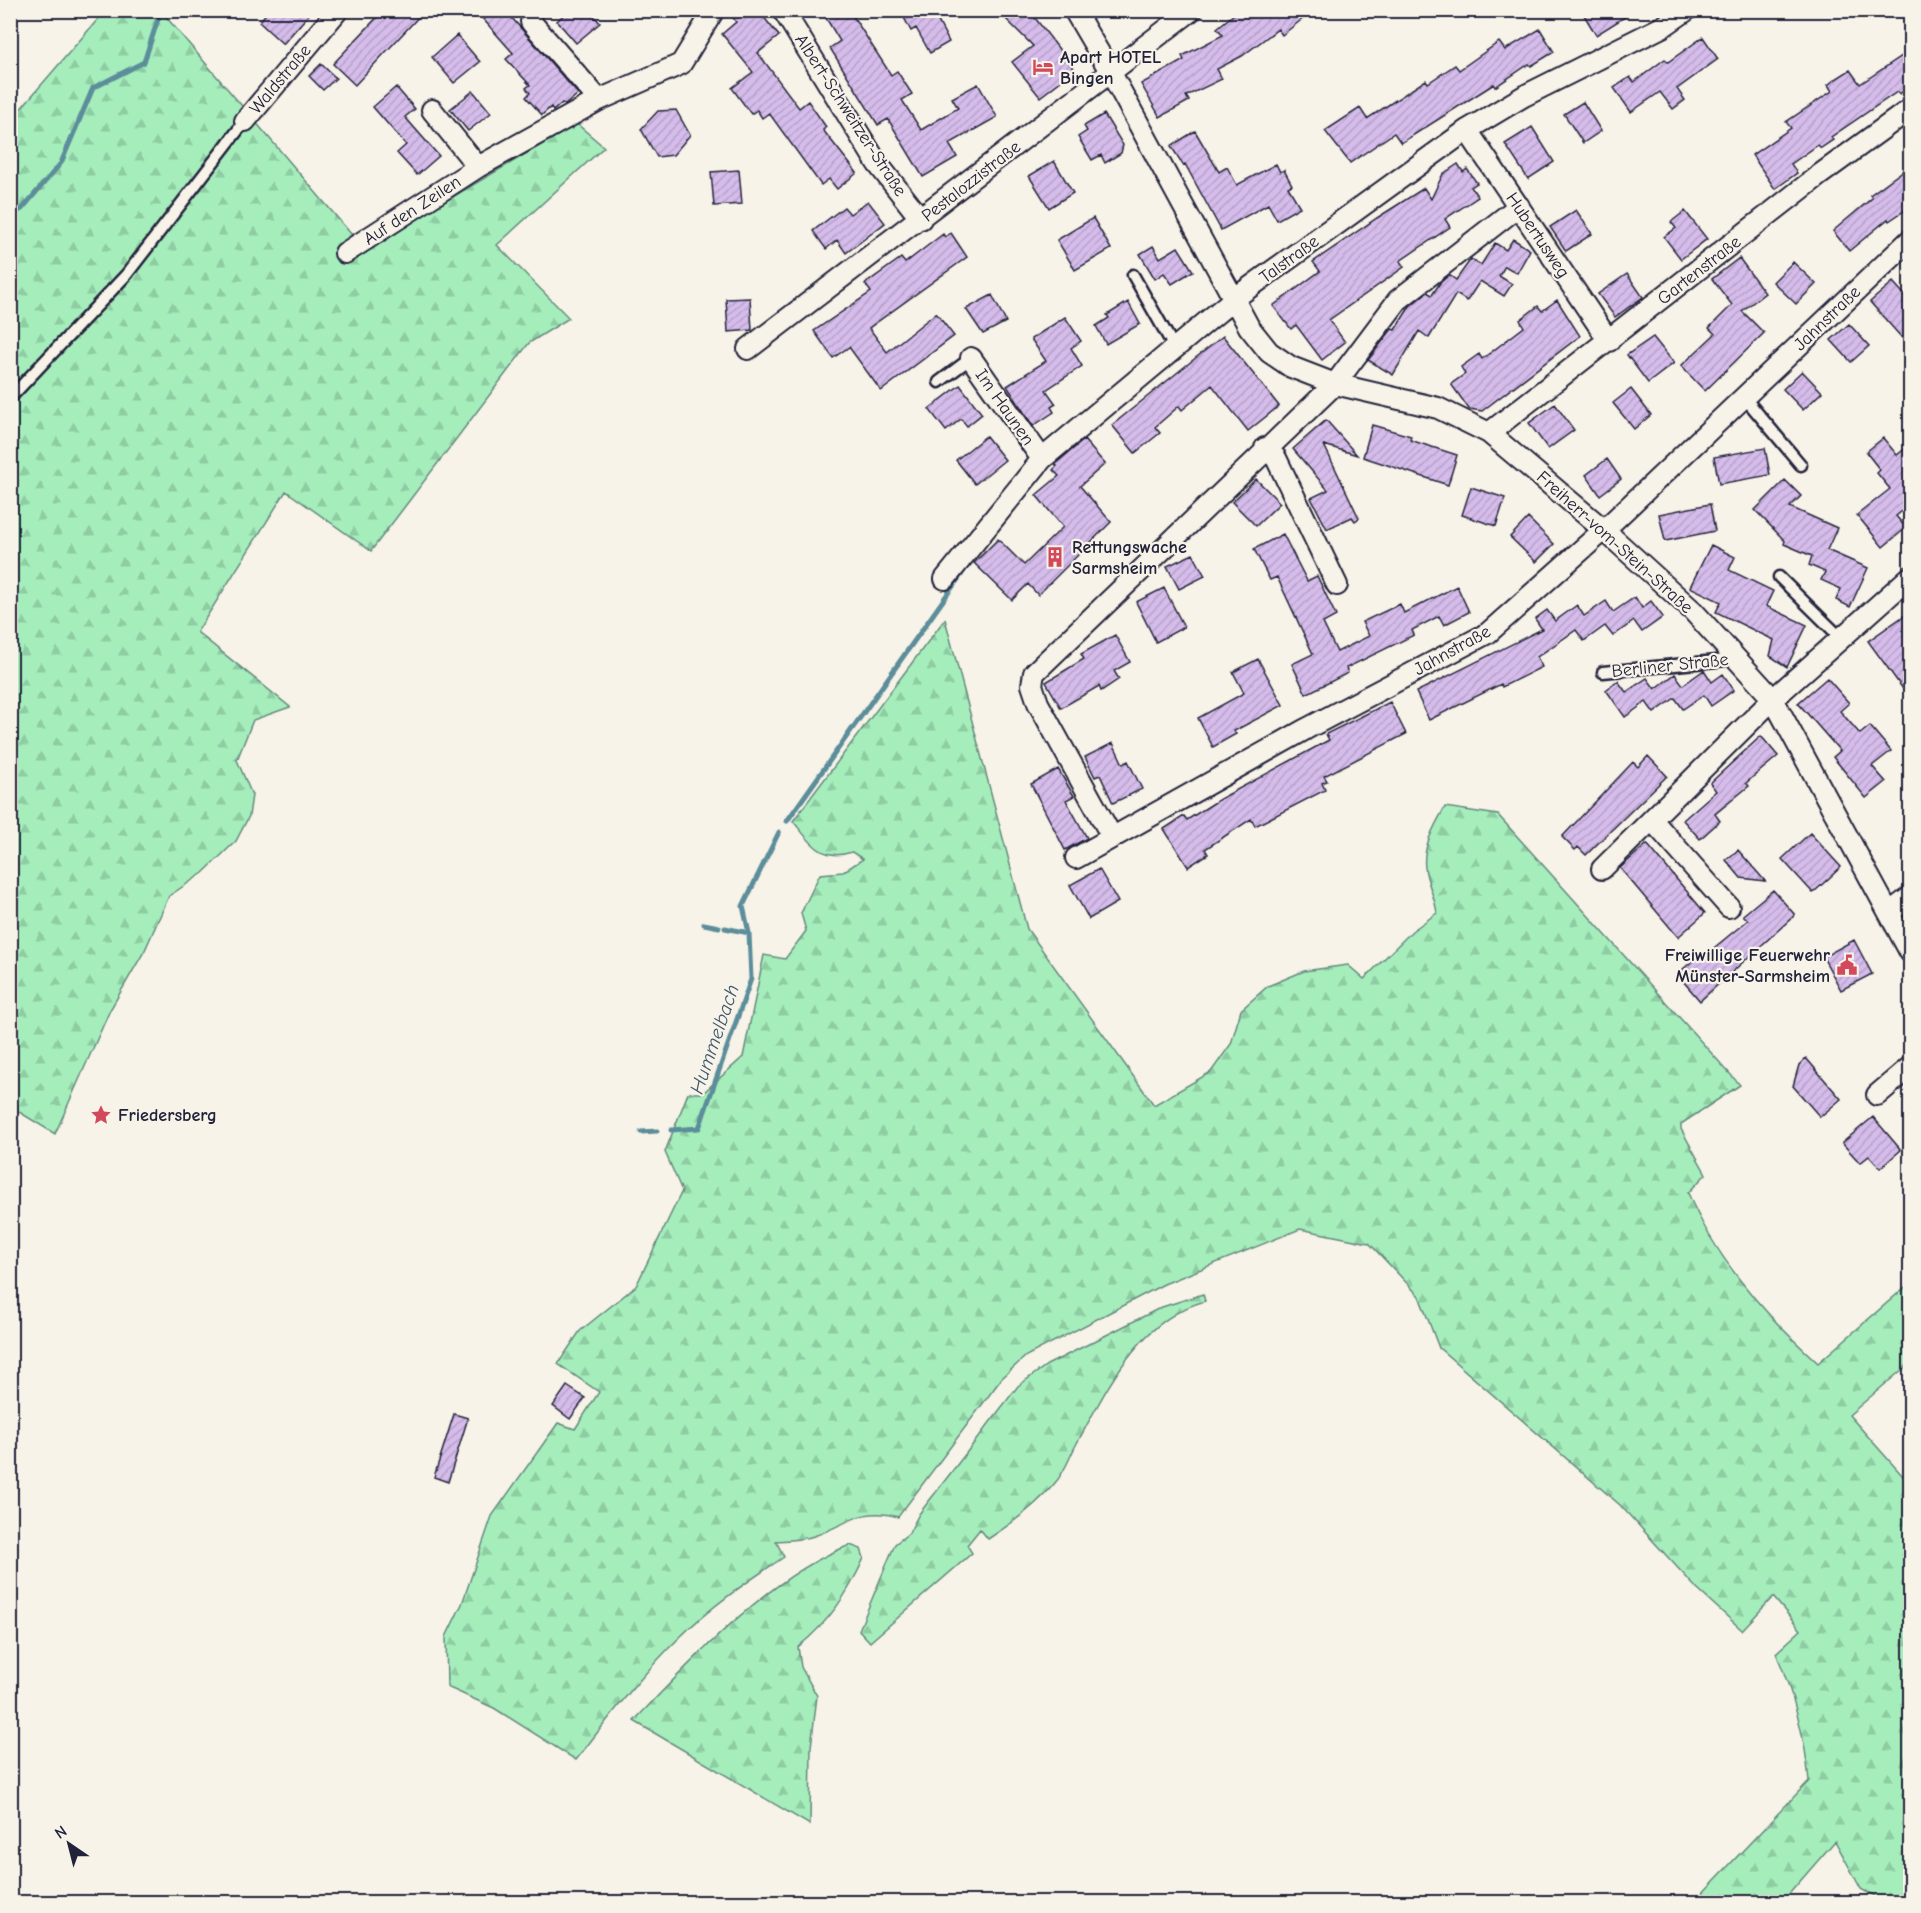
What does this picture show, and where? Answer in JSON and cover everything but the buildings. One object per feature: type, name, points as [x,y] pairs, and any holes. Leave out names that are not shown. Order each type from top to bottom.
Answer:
[{"type":"street","name":"Waldstraße","points":[[245,121],[338,10]]},
{"type":"street","name":"Auf den Zeilen","points":[[345,253],[478,167],[599,100],[681,64],[714,10]]},
{"type":"street","name":"Albert-Schweitzer-Straße","points":[[783,10],[877,163],[921,219]]},
{"type":"street","name":"Freiherr-vom-Stein-Straße","points":[[1074,10],[1255,335],[1269,352],[1291,367],[1335,384],[1438,408],[1489,433],[1604,530],[1693,611],[1773,699],[1911,952]]},
{"type":"street","name":"Pestalozzistraße","points":[[748,349],[1192,10]]},
{"type":"street","name":"Talstraße","points":[[945,579],[1042,459],[1235,298],[1467,130],[1524,96],[1664,26],[1688,10]]},
{"type":"street","points":[[531,22],[599,100]]},
{"type":"street","name":"Gartenstraße","points":[[1489,433],[1818,176],[1911,109]]},
{"type":"street","name":"Auf den Zeilen","points":[[432,110],[478,167]]},
{"type":"street","name":"Hubertusweg","points":[[1467,130],[1609,341]]},
{"type":"street","points":[[1112,837],[1038,703],[1032,685],[1034,673],[1265,448],[1335,384],[1398,300],[1519,206]]},
{"type":"street","name":"Jahnstraße","points":[[1076,858],[1488,633],[1604,530],[1911,240]]},
{"type":"street","name":"Im Haunen","points":[[971,357],[1042,459]]},
{"type":"street","points":[[1265,448],[1276,458],[1337,585]]},
{"type":"street","points":[[1602,869],[1773,699],[1911,578]]},
{"type":"street","points":[[1652,820],[1729,907]]},
{"type":"street","points":[[1890,912],[1911,897]]},
{"type":"street","points":[[1877,1095],[1911,1067]]},
{"type":"lane","points":[[10,398],[127,274],[245,121]]},
{"type":"lane","points":[[1133,275],[1174,347]]},
{"type":"lane","name":"Im Haunen","points":[[939,382],[971,357]]},
{"type":"lane","points":[[1744,397],[1801,465]]},
{"type":"lane","points":[[1779,577],[1841,639]]},
{"type":"lane","name":"Berliner Straße","points":[[1603,672],[1738,659]]},
{"type":"green space","points":[[105,11],[161,11],[364,249],[577,124],[604,147],[497,245],[569,318],[529,343],[371,551],[286,491],[197,632],[290,707],[253,720],[237,760],[252,795],[249,816],[236,841],[203,873],[169,896],[145,950],[110,1010],[55,1134],[11,1107],[11,120]]},
{"type":"green space","points":[[945,619],[1027,929],[1154,1105],[1211,1072],[1231,1044],[1241,1010],[1268,986],[1304,971],[1348,965],[1364,979],[1412,931],[1437,913],[1426,873],[1425,856],[1429,838],[1445,807],[1498,815],[1740,1085],[1681,1124],[1681,1129],[1706,1174],[1688,1193],[1712,1240],[1761,1306],[1818,1363],[1910,1283],[1910,1363],[1849,1415],[1910,1484],[1910,1902],[1883,1902],[1861,1889],[1835,1841],[1782,1902],[1695,1901],[1809,1781],[1798,1715],[1776,1653],[1801,1630],[1773,1597],[1742,1630],[1698,1590],[1620,1505],[1439,1348],[1419,1296],[1369,1243],[1300,1229],[1164,1284],[1026,1356],[1002,1378],[898,1517],[885,1514],[864,1515],[814,1536],[776,1541],[784,1557],[716,1605],[679,1638],[638,1682],[576,1760],[494,1708],[447,1687],[446,1637],[462,1604],[492,1516],[558,1423],[575,1429],[599,1392],[558,1364],[580,1331],[636,1286],[682,1191],[665,1152],[688,1093],[703,1093],[743,1057],[764,955],[785,959],[806,931],[801,913],[820,874],[843,872],[863,859],[852,852],[832,854],[824,852],[811,843],[793,821]]},
{"type":"green space","points":[[1203,1294],[1205,1301],[1182,1310],[1162,1323],[1128,1358],[1101,1400],[1059,1479],[1048,1491],[1024,1513],[988,1539],[980,1529],[967,1545],[972,1553],[870,1642],[859,1630],[895,1544],[909,1533],[919,1514],[1018,1386],[1047,1365],[1162,1307]]},
{"type":"green space","points":[[850,1545],[861,1549],[864,1558],[858,1571],[828,1617],[798,1647],[801,1667],[817,1696],[811,1747],[810,1825],[634,1721],[707,1646],[762,1598],[790,1577]]},
{"type":"waterway","points":[[10,215],[22,209],[61,163],[93,88],[144,62],[161,10]]},
{"type":"waterway","name":"Hummelbach","points":[[787,821],[963,572]]},
{"type":"waterway","name":"Hummelbach","points":[[671,1130],[699,1128],[751,979],[749,933],[743,906],[779,832]]},
{"type":"waterway","points":[[704,924],[719,927]]},
{"type":"waterway","points":[[725,928],[749,933]]},
{"type":"waterway","name":"Hummelbach","points":[[641,1132],[657,1131]]},
{"type":"place","name":"Apart HOTEL Bingen","points":[[1043,67]]},
{"type":"place","name":"Rettungswache Sarmsheim","points":[[1055,557]]},
{"type":"place","name":"Freiwillige Feuerwehr Münster-Sarmsheim","points":[[1847,965]]},
{"type":"place","name":"Friedersberg","points":[[101,1115]]}]
